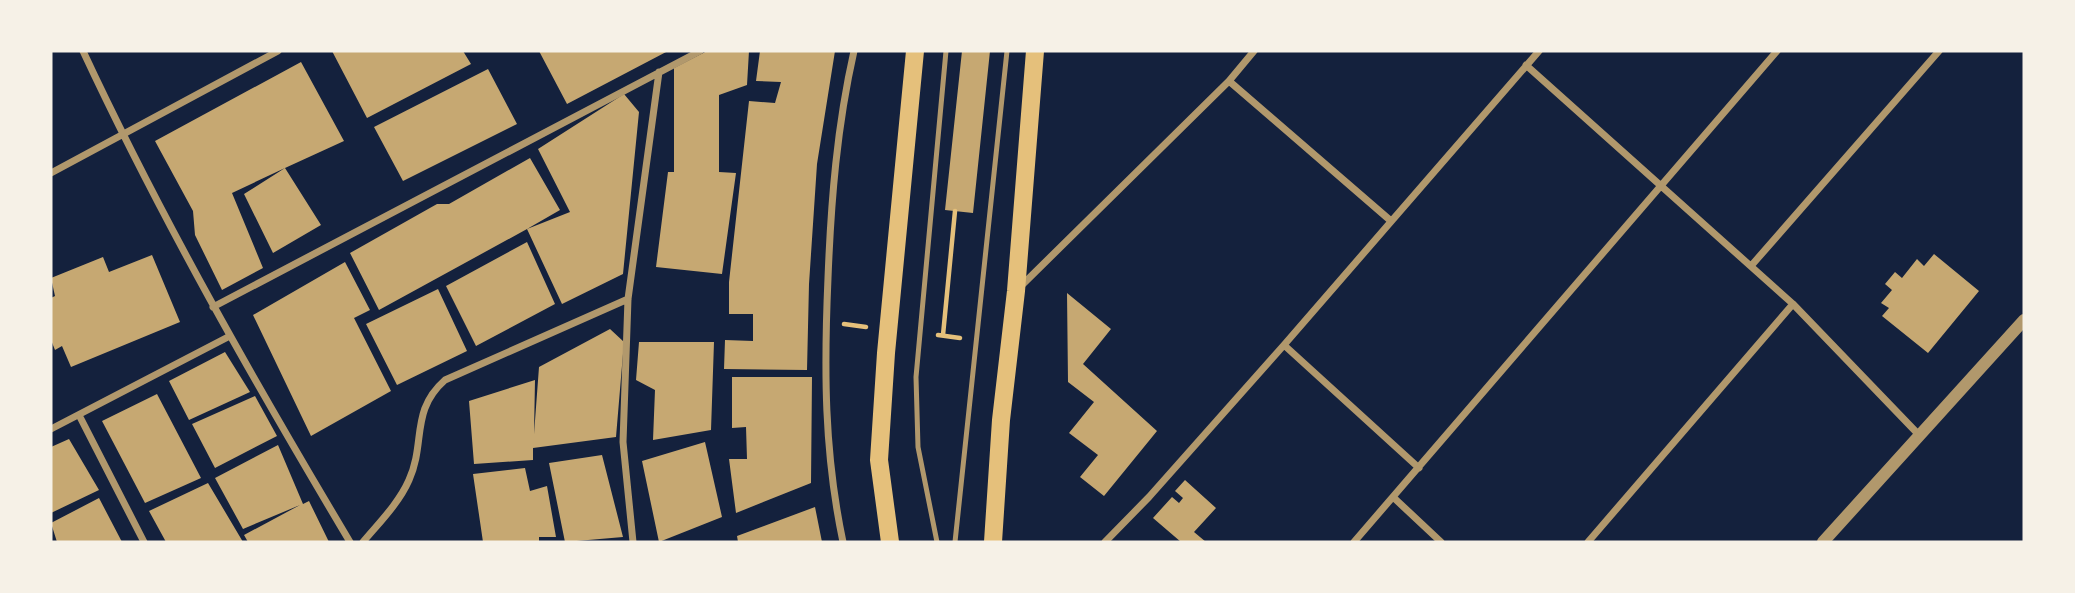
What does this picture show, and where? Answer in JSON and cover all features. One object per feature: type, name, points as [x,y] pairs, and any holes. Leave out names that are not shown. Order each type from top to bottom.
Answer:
[{"type":"main road","points":[[890,542],[879,460],[886,353],[915,51]]},
{"type":"main road","points":[[993,542],[1001,421],[1016,291],[1035,51]]},
{"type":"street","points":[[83,51],[122,136],[228,337],[350,542]]},
{"type":"street","points":[[51,173],[278,51]]},
{"type":"street","points":[[213,307],[659,72],[683,54],[700,51]]},
{"type":"street","points":[[843,542],[831,484],[825,422],[825,322],[830,215],[841,107],[854,51]]},
{"type":"street","points":[[1016,291],[1229,81],[1254,51]]},
{"type":"street","points":[[1105,542],[1149,497],[1284,345],[1539,51]]},
{"type":"street","points":[[1354,542],[1777,51]]},
{"type":"street","points":[[1751,266],[1939,51]]},
{"type":"street","points":[[1527,65],[1793,304],[1920,436]]},
{"type":"street","points":[[633,542],[623,442],[628,299],[659,72]]},
{"type":"street","points":[[1229,81],[1391,221]]},
{"type":"street","points":[[363,542],[409,481],[417,455],[421,411],[431,393],[445,380],[628,299]]},
{"type":"street","points":[[1588,542],[1793,304]]},
{"type":"street","points":[[1824,542],[2024,320]]},
{"type":"street","points":[[51,429],[228,337]]},
{"type":"street","points":[[1284,345],[1419,468]]},
{"type":"street","points":[[79,415],[144,542]]},
{"type":"street","points":[[1393,497],[1441,542]]},
{"type":"lane","points":[[937,542],[918,447],[916,377],[946,51]]},
{"type":"lane","points":[[955,542],[1007,51]]},
{"type":"path","points":[[943,336],[955,211]]},
{"type":"building","points":[[332,51],[463,51],[471,64],[367,118]]},
{"type":"building","points":[[539,51],[668,51],[567,104]]},
{"type":"building","points":[[707,51],[749,51],[747,85],[719,95],[719,172],[736,173],[722,274],[656,267],[668,172],[674,172],[674,68]]},
{"type":"building","points":[[760,51],[835,51],[817,164],[809,284],[807,370],[724,369],[725,340],[753,341],[753,314],[729,314],[729,282],[749,101],[775,103],[781,82],[756,81]]},
{"type":"building","points":[[962,51],[990,51],[973,213],[945,210]]},
{"type":"building","points":[[301,62],[344,141],[232,193],[263,268],[222,290],[195,235],[193,211],[155,141]]},
{"type":"building","points":[[488,69],[517,124],[403,181],[374,127]]},
{"type":"building","points":[[624,94],[639,112],[623,274],[562,304],[527,229],[570,212],[538,149]]},
{"type":"building","points":[[530,158],[560,210],[379,310],[350,253],[437,204],[449,204]]},
{"type":"building","points":[[285,168],[321,225],[273,253],[244,194]]},
{"type":"building","points":[[527,242],[555,304],[476,346],[446,286]]},
{"type":"building","points":[[1934,254],[1979,291],[1928,353],[1882,316],[1889,308],[1881,303],[1892,290],[1885,284],[1895,272],[1902,278],[1917,259],[1924,266]]},
{"type":"building","points":[[152,255],[180,322],[71,367],[62,346],[55,350],[51,340],[51,298],[55,296],[51,278],[103,257],[109,272]]},
{"type":"building","points":[[345,262],[370,310],[354,318],[391,391],[311,436],[253,315]]},
{"type":"building","points":[[438,289],[467,351],[397,385],[366,324]]},
{"type":"building","points":[[1067,293],[1111,329],[1083,364],[1157,431],[1104,496],[1080,477],[1098,455],[1069,433],[1094,402],[1068,382]]},
{"type":"building","points":[[610,329],[624,342],[616,437],[533,448],[533,460],[474,464],[469,401],[535,380],[534,434],[539,367]]},
{"type":"building","points":[[639,342],[714,342],[711,430],[653,440],[655,390],[636,380]]},
{"type":"building","points":[[225,352],[250,392],[189,420],[169,381]]},
{"type":"building","points":[[732,377],[812,377],[811,483],[736,513],[729,459],[747,459],[746,427],[732,428]]},
{"type":"building","points":[[157,394],[201,478],[145,503],[102,421]]},
{"type":"building","points":[[255,396],[277,436],[215,468],[192,424]]},
{"type":"building","points":[[69,439],[99,490],[51,513],[51,447]]},
{"type":"building","points":[[705,442],[722,517],[659,542],[642,461]]},
{"type":"building","points":[[278,445],[303,504],[309,501],[329,542],[248,542],[244,535],[300,505],[243,529],[215,478]]},
{"type":"building","points":[[602,455],[623,537],[565,542],[549,463]]},
{"type":"building","points":[[525,468],[530,491],[547,486],[556,537],[539,537],[539,542],[483,542],[473,474]]},
{"type":"building","points":[[1185,480],[1216,508],[1194,532],[1206,542],[1181,542],[1153,518],[1172,497],[1179,503],[1183,498],[1175,491]]},
{"type":"building","points":[[208,483],[243,542],[166,542],[149,511]]},
{"type":"building","points":[[99,498],[122,542],[57,542],[51,523]]},
{"type":"building","points":[[815,507],[822,542],[738,542],[737,536]]}]
